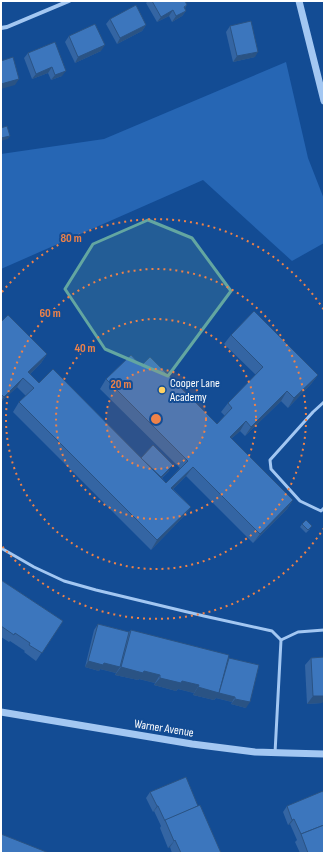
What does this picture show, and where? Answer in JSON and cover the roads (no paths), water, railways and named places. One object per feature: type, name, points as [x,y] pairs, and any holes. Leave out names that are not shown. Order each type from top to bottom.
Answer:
[{"type":"street","points":[[1,28],[68,1]]},
{"type":"street","points":[[299,1],[324,101]]},
{"type":"street","name":"Warner Avenue","points":[[1,712],[192,744],[255,752],[324,754]]},
{"type":"lane","points":[[323,509],[300,501],[271,469],[270,460],[313,412],[324,402]]},
{"type":"lane","points":[[1,548],[34,567],[64,581],[204,616],[272,631],[281,640],[275,753]]},
{"type":"lane","points":[[281,640],[298,632],[324,630]]},
{"type":"place","name":"Cooper Lane Academy","points":[[162,390]]}]
